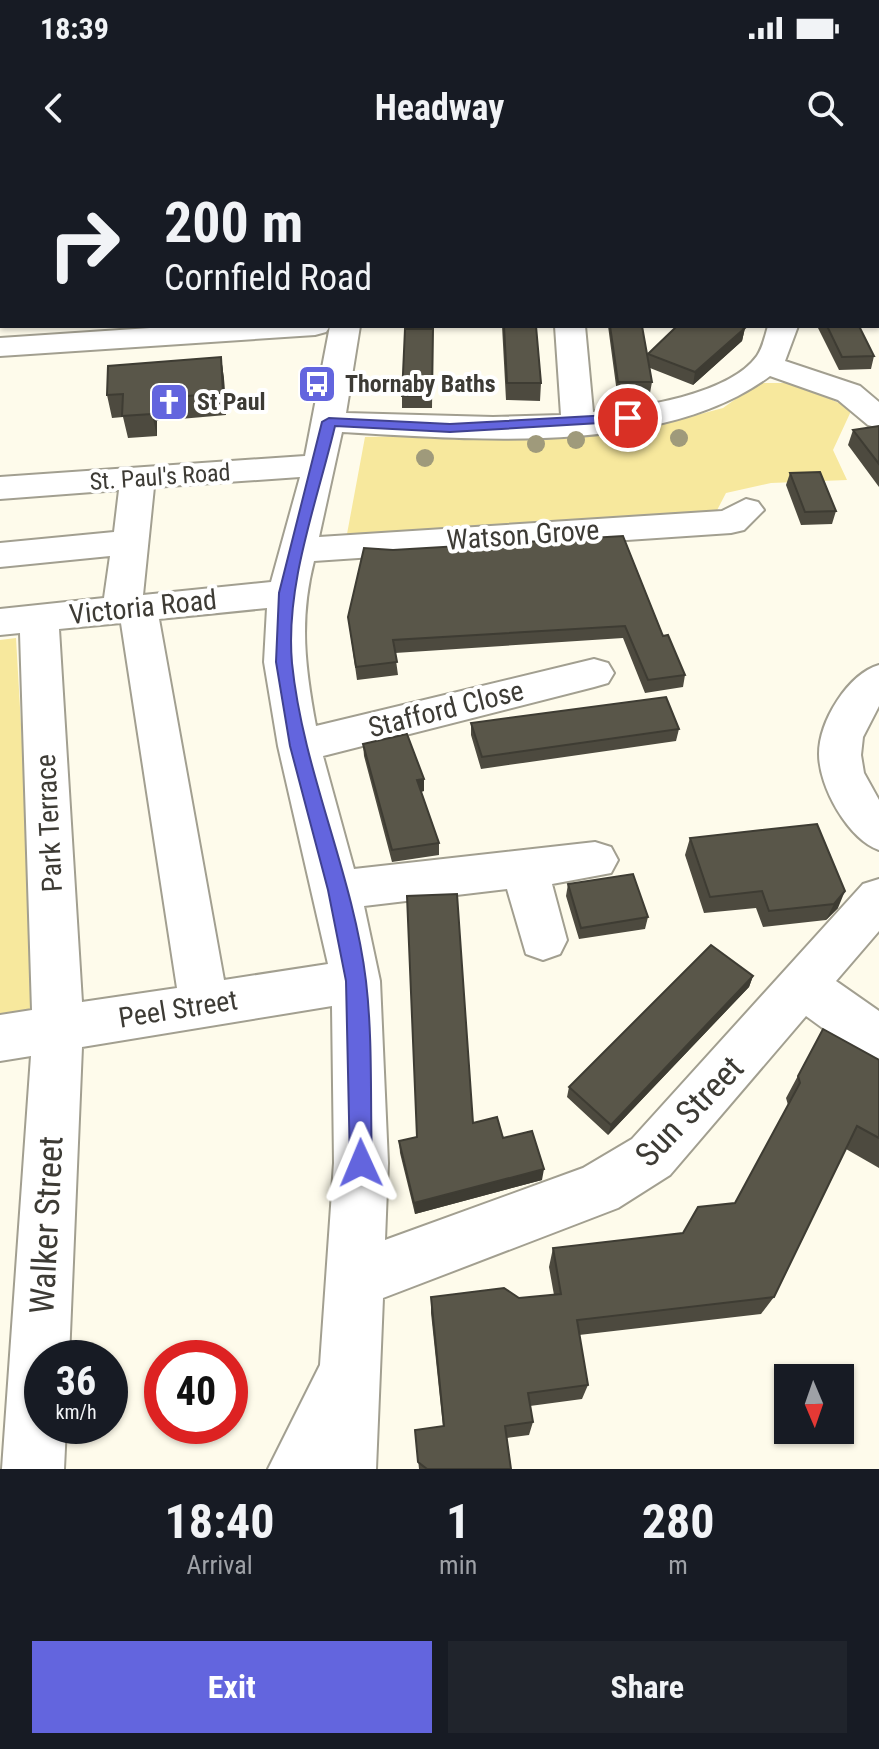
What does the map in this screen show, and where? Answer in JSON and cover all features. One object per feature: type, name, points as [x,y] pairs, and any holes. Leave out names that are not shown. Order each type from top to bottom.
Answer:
[{"type":"street","points":[[0,347],[262,328]]},
{"type":"street","points":[[345,328],[320,465],[287,593],[284,662],[299,746],[337,890],[356,981],[361,1163],[347,1376],[345,1469]]},
{"type":"street","points":[[570,328],[578,422]]},
{"type":"street","points":[[329,422],[450,428],[654,416],[723,395],[767,365],[782,328]]},
{"type":"street","points":[[767,365],[849,393],[879,418]]},
{"type":"street","name":"St. Paul's Road","points":[[0,488],[320,465]]},
{"type":"street","points":[[138,478],[130,542],[130,609],[204,1005]]},
{"type":"street","name":"Watson Grove","points":[[296,550],[731,522],[746,510]]},
{"type":"street","points":[[0,555],[130,542]]},
{"type":"street","name":"Victoria Road","points":[[20,620],[287,593]]},
{"type":"street","name":"Park Terrace","points":[[20,620],[58,1028]]},
{"type":"street","name":"Stafford Close","points":[[299,746],[594,673]]},
{"type":"street","points":[[879,679],[854,705],[840,746],[840,759],[851,795],[879,832]]},
{"type":"street","points":[[337,890],[595,860]]},
{"type":"street","points":[[525,868],[543,940]]},
{"type":"street","name":"Sun Street","points":[[353,1281],[599,1189],[631,1172],[668,1140],[879,898]]},
{"type":"street","name":"Peel Street","points":[[0,1038],[356,981]]},
{"type":"street","points":[[802,985],[879,1040]]},
{"type":"street","name":"Walker Street","points":[[33,1469],[58,1028]]},
{"type":"street","points":[[299,1469],[347,1376]]},
{"type":"shaded area","points":[[758,383],[795,383],[852,409],[833,450],[847,480],[771,483],[726,493],[714,516],[347,534],[365,437],[612,431],[674,421],[723,408]]},
{"type":"shaded area","points":[[16,638],[38,1020],[0,1026],[0,640]]},
{"type":"building","points":[[504,328],[536,328],[541,383],[507,383]]},
{"type":"building","points":[[610,328],[642,328],[652,382],[618,382]]},
{"type":"building","points":[[675,328],[745,328],[695,372],[648,354]]},
{"type":"building","points":[[828,328],[860,328],[874,356],[842,357]]},
{"type":"building","points":[[405,329],[433,329],[432,396],[402,396]]},
{"type":"building","points":[[221,357],[223,393],[152,399],[152,414],[122,416],[123,394],[107,395],[108,366]]},
{"type":"building","points":[[879,426],[879,464],[853,430]]},
{"type":"building","points":[[820,472],[836,511],[805,512],[790,473]]},
{"type":"building","points":[[623,536],[663,636],[668,635],[685,675],[648,680],[625,626],[393,640],[397,662],[356,667],[348,617],[364,548],[393,550]]},
{"type":"building","points":[[666,697],[679,729],[482,757],[471,723]]},
{"type":"building","points":[[407,734],[424,779],[417,780],[439,843],[392,850],[363,744]]},
{"type":"building","points":[[817,824],[845,891],[834,904],[769,911],[762,891],[710,897],[690,838]]},
{"type":"building","points":[[633,874],[648,917],[581,928],[568,884]]},
{"type":"building","points":[[457,894],[473,1123],[497,1117],[503,1138],[532,1131],[544,1169],[414,1203],[399,1141],[417,1137],[407,896]]},
{"type":"building","points":[[711,945],[753,976],[611,1125],[569,1087]]},
{"type":"building","points":[[823,1029],[879,1060],[879,1138],[857,1126],[774,1297],[577,1320],[588,1385],[528,1393],[533,1422],[505,1426],[511,1469],[427,1469],[418,1462],[415,1430],[444,1426],[431,1297],[504,1288],[519,1298],[561,1294],[553,1248],[683,1233],[698,1207],[735,1203],[800,1083],[798,1076]]},
{"type":"place","name":"Thornaby Baths","points":[[317,384]]},
{"type":"place","name":"St Paul","points":[[169,402]]},
{"type":"route","points":[[361,1163],[356,981],[337,890],[299,746],[284,662],[287,593],[329,422],[450,428],[628,418]]}]
